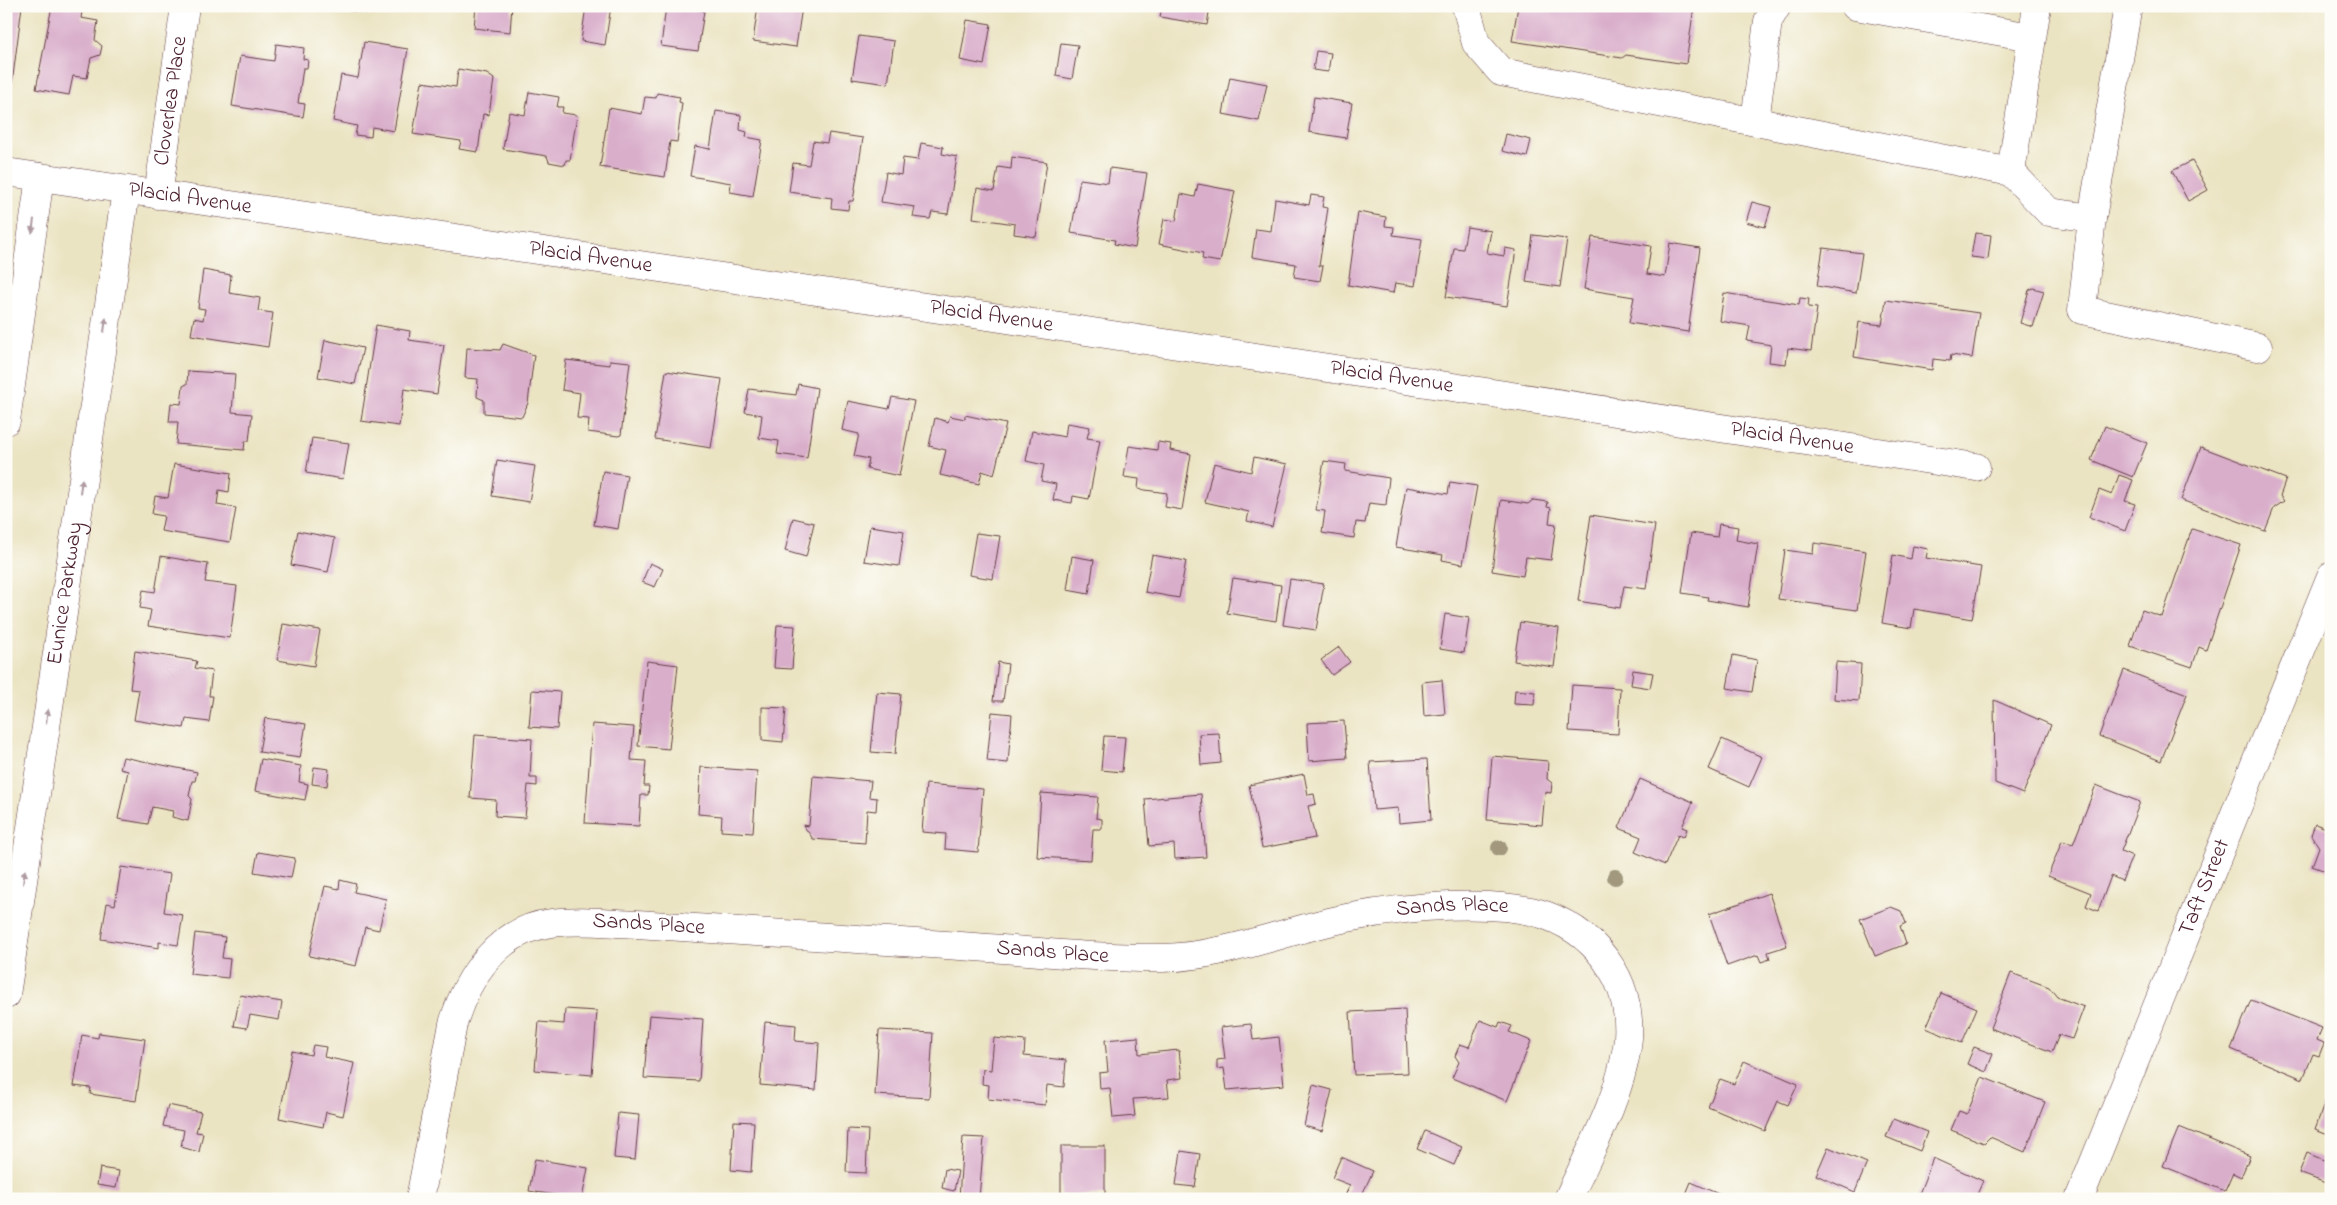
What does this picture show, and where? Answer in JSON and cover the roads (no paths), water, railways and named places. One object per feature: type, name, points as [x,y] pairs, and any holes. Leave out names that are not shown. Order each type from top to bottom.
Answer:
[{"type":"street","name":"Cloverlea Place","points":[[158,195],[185,6]]},
{"type":"street","points":[[1466,6],[1476,43],[1501,72],[2012,172],[2050,212],[2092,218]]},
{"type":"street","points":[[1755,121],[1768,21],[1777,6]]},
{"type":"street","points":[[1855,6],[2031,37]]},
{"type":"street","points":[[2012,172],[2037,6]]},
{"type":"street","points":[[2128,6],[2092,218],[2082,310],[2258,347]]},
{"type":"street","name":"Placid Avenue","points":[[6,172],[984,316],[1976,467]]},
{"type":"street","points":[[6,421],[40,177]]},
{"type":"street","name":"Eunice Parkway","points":[[6,994],[126,191]]},
{"type":"street","name":"Taft Street","points":[[2079,1199],[2331,576]]},
{"type":"street","name":"Sands Place","points":[[420,1199],[453,1024],[459,1002],[470,980],[484,962],[516,935],[533,928],[551,923],[572,922],[637,924],[1153,958],[1183,957],[1211,953],[1348,918],[1376,913],[1404,909],[1460,906],[1529,910],[1564,924],[1596,947],[1616,974],[1622,991],[1628,1024],[1627,1045],[1622,1072],[1568,1199]]}]
